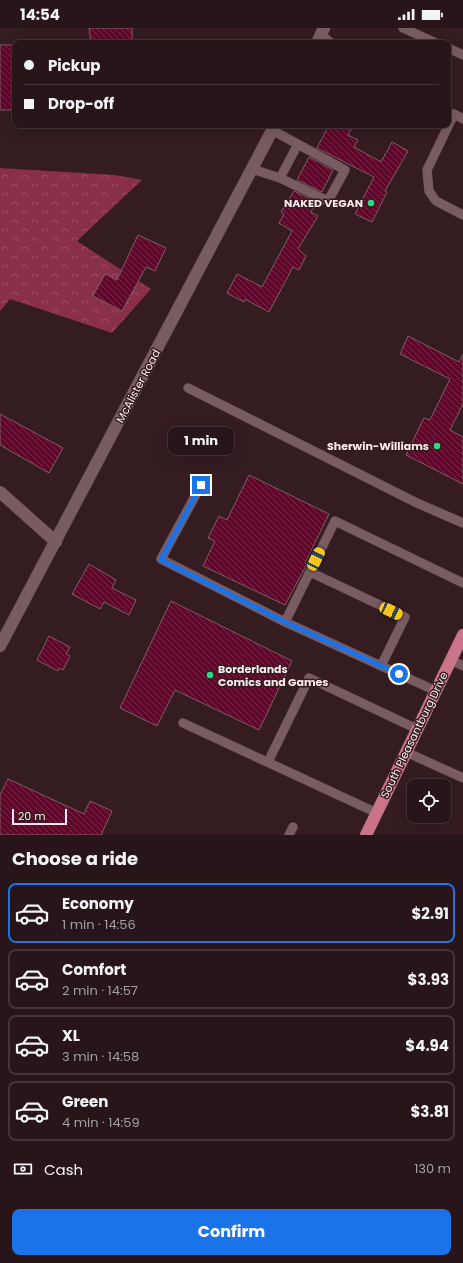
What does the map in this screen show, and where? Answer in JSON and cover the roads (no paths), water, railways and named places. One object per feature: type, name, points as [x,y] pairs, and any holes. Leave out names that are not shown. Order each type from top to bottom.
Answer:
[{"type":"main road","name":"South Pleasantburg Drive","points":[[366,835],[463,635]]},
{"type":"street","name":"McAlister Road","points":[[0,646],[273,128]]},
{"type":"street","points":[[0,492],[56,542]]},
{"type":"lane","points":[[403,28],[429,40]]},
{"type":"lane","points":[[451,49],[463,55]]},
{"type":"lane","points":[[451,113],[463,119]]},
{"type":"lane","points":[[252,169],[280,178],[328,201],[345,170],[298,144],[275,128]]},
{"type":"lane","points":[[445,128],[427,170],[429,191],[436,201],[463,215]]},
{"type":"lane","points":[[280,178],[298,144]]},
{"type":"lane","points":[[188,388],[417,503],[463,523]]},
{"type":"lane","points":[[201,485],[161,560],[285,622],[436,691]]},
{"type":"lane","points":[[285,622],[335,521],[463,583]]},
{"type":"lane","points":[[310,572],[405,617],[381,666]]},
{"type":"lane","points":[[451,660],[463,666]]},
{"type":"lane","points":[[268,762],[309,678],[417,729]]},
{"type":"lane","points":[[183,723],[377,813]]},
{"type":"lane","points":[[406,752],[463,778]]},
{"type":"place","name":"NAKED VEGAN","points":[[371,203]]},
{"type":"place","name":"Sherwin-Williams","points":[[437,446]]},
{"type":"place","name":"Borderlands Comics and Games","points":[[210,675]]}]
